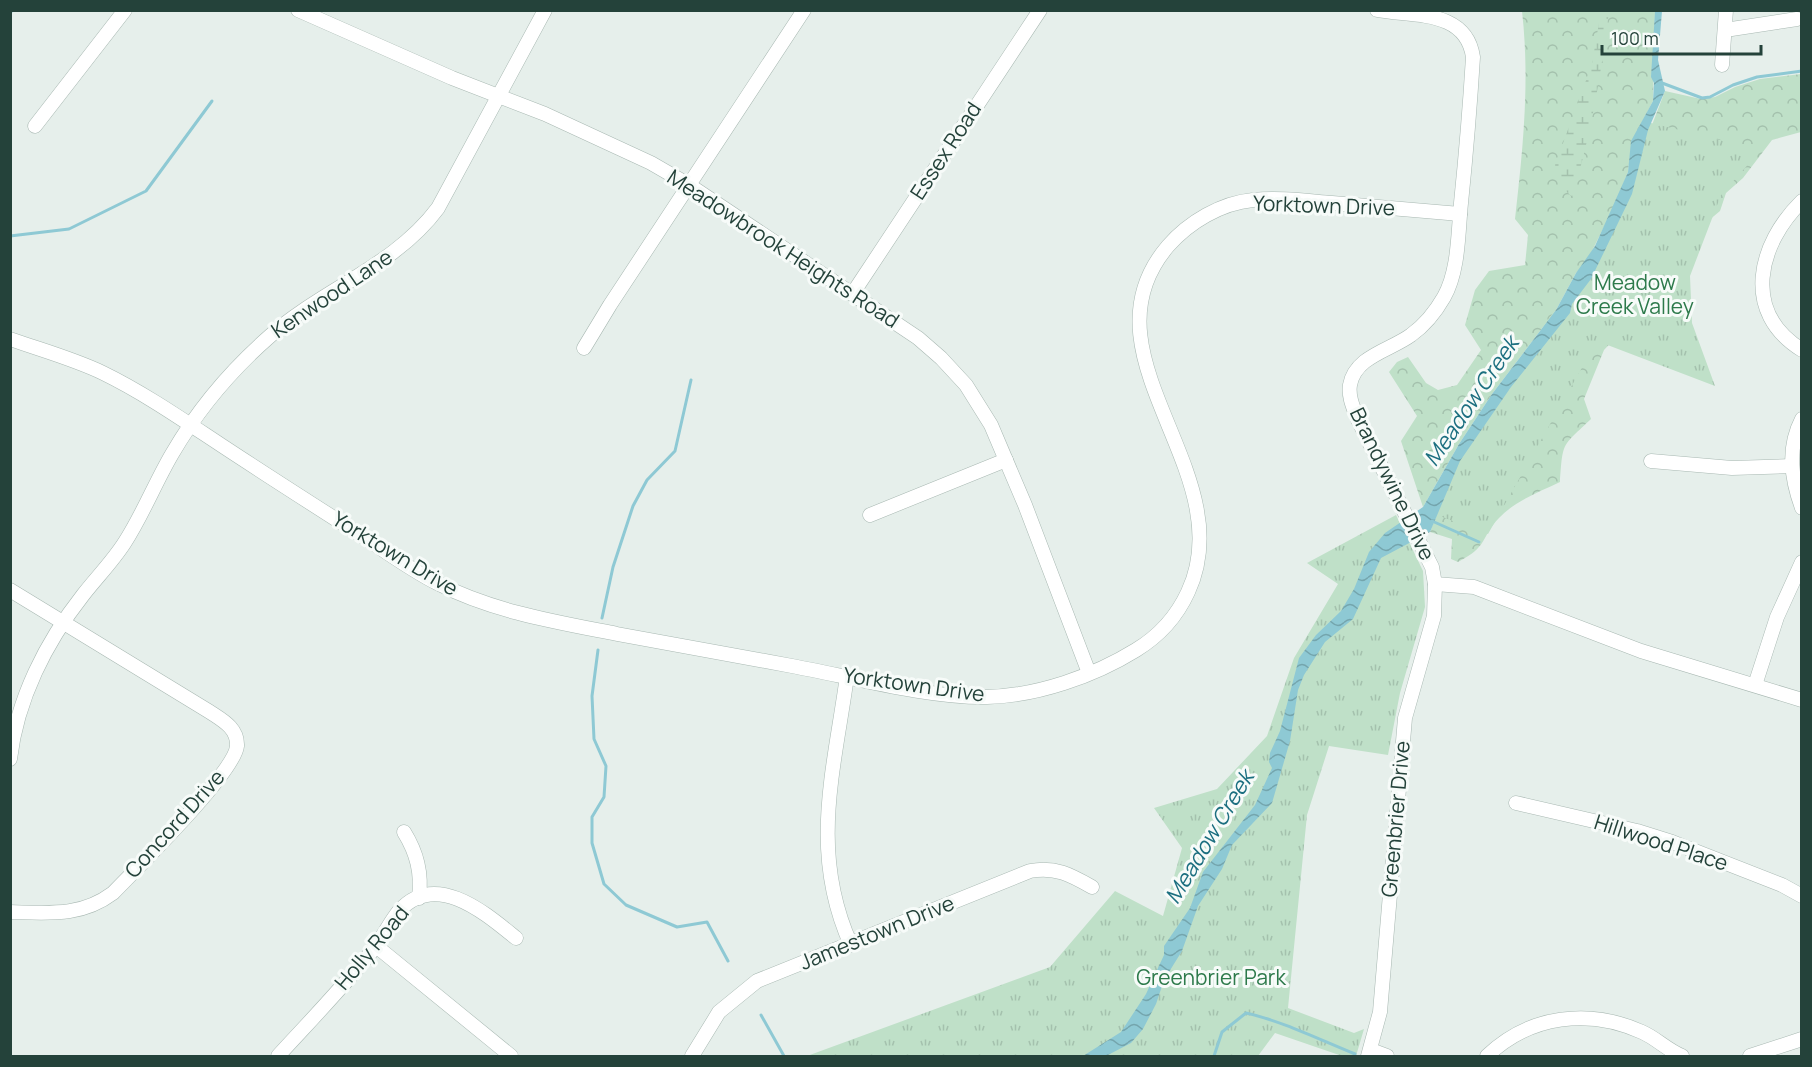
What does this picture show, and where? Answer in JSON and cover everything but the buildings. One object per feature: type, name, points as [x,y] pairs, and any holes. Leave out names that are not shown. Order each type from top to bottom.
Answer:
[{"type":"street","points":[[35,126],[125,10]]},
{"type":"street","name":"Meadowbrook Heights Road","points":[[298,10],[415,63],[546,114],[651,164],[689,185],[918,338],[954,371],[977,401],[1006,460],[1089,673]]},
{"type":"street","name":"Kenwood Lane","points":[[10,759],[26,695],[37,668],[63,622],[123,544],[190,424],[229,375],[272,334],[322,297],[388,257],[426,225],[438,208],[545,10]]},
{"type":"street","points":[[584,348],[804,10]]},
{"type":"street","name":"Essex Road","points":[[853,293],[1040,10]]},
{"type":"street","name":"Brandywine Drive","points":[[1377,10],[1441,18],[1458,27],[1470,43],[1473,57],[1460,214],[1451,280],[1436,310],[1411,334],[1359,366],[1350,385],[1351,401],[1358,420],[1429,561],[1435,584],[1474,587],[1641,651],[1802,700]]},
{"type":"street","points":[[1722,65],[1726,10]]},
{"type":"street","points":[[1725,30],[1797,19]]},
{"type":"street","name":"Yorktown Drive","points":[[10,339],[102,372],[190,424],[404,564],[451,590],[492,607],[574,626],[847,676],[960,696],[987,697],[1038,690],[1089,673],[1128,655],[1161,631],[1185,599],[1198,565],[1201,536],[1194,492],[1152,384],[1141,344],[1139,313],[1142,296],[1153,267],[1163,252],[1204,216],[1232,205],[1254,200],[1295,200],[1460,214]]},
{"type":"street","points":[[1802,201],[1776,234],[1768,251],[1761,281],[1765,306],[1773,322],[1789,341],[1802,350]]},
{"type":"street","points":[[1802,419],[1795,432],[1791,466],[1802,507]]},
{"type":"street","points":[[870,515],[1006,460]]},
{"type":"street","points":[[1651,461],[1732,468],[1791,466]]},
{"type":"street","points":[[1755,685],[1777,617],[1802,562]]},
{"type":"street","name":"Greenbrier Drive","points":[[1370,1053],[1380,1012],[1405,718],[1434,616],[1435,584]]},
{"type":"street","name":"Concord Drive","points":[[10,590],[228,725],[236,738],[237,746],[233,758],[208,790],[113,893],[102,902],[89,908],[66,913],[10,912]]},
{"type":"street","points":[[847,676],[830,774],[827,829],[833,888],[851,945]]},
{"type":"street","name":"Hillwood Place","points":[[1516,803],[1637,831],[1672,842],[1782,885],[1802,896]]},
{"type":"street","points":[[404,832],[416,855],[420,869],[419,898]]},
{"type":"street","name":"Jamestown Drive","points":[[692,1056],[719,1012],[747,987],[770,975],[851,945],[1030,871],[1053,869],[1065,872],[1092,887]]},
{"type":"street","name":"Holly Road","points":[[278,1056],[376,945],[400,910],[419,898],[443,895],[467,901],[516,938]]},
{"type":"street","points":[[376,945],[511,1056]]},
{"type":"street","points":[[1488,1056],[1521,1031],[1537,1024],[1574,1018],[1593,1018],[1629,1026],[1682,1056]]},
{"type":"street","points":[[1750,1056],[1802,1039]]},
{"type":"street","points":[[1370,1053],[1387,1056]]},
{"type":"green space","points":[[1522,11],[1655,11],[1653,101],[1632,141],[1628,172],[1614,207],[1587,261],[1576,273],[1556,310],[1492,394],[1459,444],[1423,507],[1401,441],[1417,416],[1389,372],[1397,362],[1408,357],[1426,383],[1438,390],[1457,385],[1481,350],[1465,325],[1475,290],[1489,271],[1525,265],[1528,235],[1515,219],[1523,141],[1525,89]]},
{"type":"green space","points":[[1601,11],[1609,11],[1603,58],[1590,128],[1572,197],[1563,188],[1555,165],[1592,64]]},
{"type":"green space","name":"Meadow Creek Valley","points":[[1801,74],[1801,132],[1772,140],[1743,178],[1726,193],[1720,211],[1708,221],[1621,332],[1604,350],[1584,399],[1591,419],[1569,440],[1563,451],[1560,482],[1528,497],[1505,512],[1493,525],[1480,546],[1468,556],[1458,562],[1451,559],[1452,539],[1430,532],[1449,482],[1569,313],[1642,151],[1665,91],[1701,99],[1715,97],[1735,87],[1760,79]]},
{"type":"green space","name":"Meadow Creek Valley","points":[[1647,122],[1761,150],[1721,195],[1690,276],[1692,323],[1715,386],[1597,341],[1488,534],[1434,514],[1460,455],[1549,318],[1578,286],[1626,198],[1640,168]]},
{"type":"green space","name":"Greenbrier Park","points":[[1396,515],[1423,571],[1425,607],[1400,693],[1388,755],[1329,746],[1307,815],[1288,1008],[1354,1033],[1364,1029],[1356,1056],[1342,1056],[1275,1033],[1258,1056],[807,1056],[1050,967],[1115,891],[1163,916],[1182,848],[1154,808],[1217,789],[1267,736],[1294,658],[1338,584],[1307,563]]},
{"type":"water","points":[[1655,11],[1662,11],[1658,60],[1665,91],[1648,130],[1632,194],[1591,279],[1572,304],[1570,313],[1511,387],[1460,461],[1430,532],[1381,558],[1353,619],[1325,642],[1304,675],[1298,690],[1290,741],[1272,803],[1232,845],[1222,869],[1198,906],[1182,951],[1164,980],[1156,1004],[1143,1029],[1131,1043],[1106,1056],[1083,1056],[1121,1032],[1146,994],[1164,955],[1164,946],[1190,908],[1203,872],[1255,805],[1272,768],[1269,762],[1270,753],[1280,731],[1299,658],[1316,635],[1341,611],[1354,589],[1369,552],[1385,533],[1423,507],[1459,444],[1492,394],[1556,310],[1576,273],[1595,246],[1628,172],[1631,141],[1653,101],[1654,83],[1651,77]]},
{"type":"waterway","points":[[10,12],[14,10]]},
{"type":"waterway","points":[[1662,83],[1702,98],[1710,97],[1733,85],[1757,77],[1802,71]]},
{"type":"waterway","points":[[10,236],[69,229],[146,191],[212,101]]},
{"type":"waterway","points":[[602,618],[613,567],[633,506],[647,480],[675,451],[691,380]]},
{"type":"waterway","points":[[1432,521],[1479,542]]},
{"type":"waterway","points":[[598,650],[592,696],[594,739],[606,766],[604,797],[592,817],[592,843],[604,884],[626,905],[677,927],[707,922],[728,961]]},
{"type":"waterway","points":[[1214,1056],[1222,1032],[1246,1013],[1287,1026],[1355,1054]]},
{"type":"waterway","points":[[761,1015],[784,1056]]},
{"type":"water label","name":"Meadow Creek","points":[[1471,401]]},
{"type":"water label","name":"Meadow Creek","points":[[1209,837]]}]
